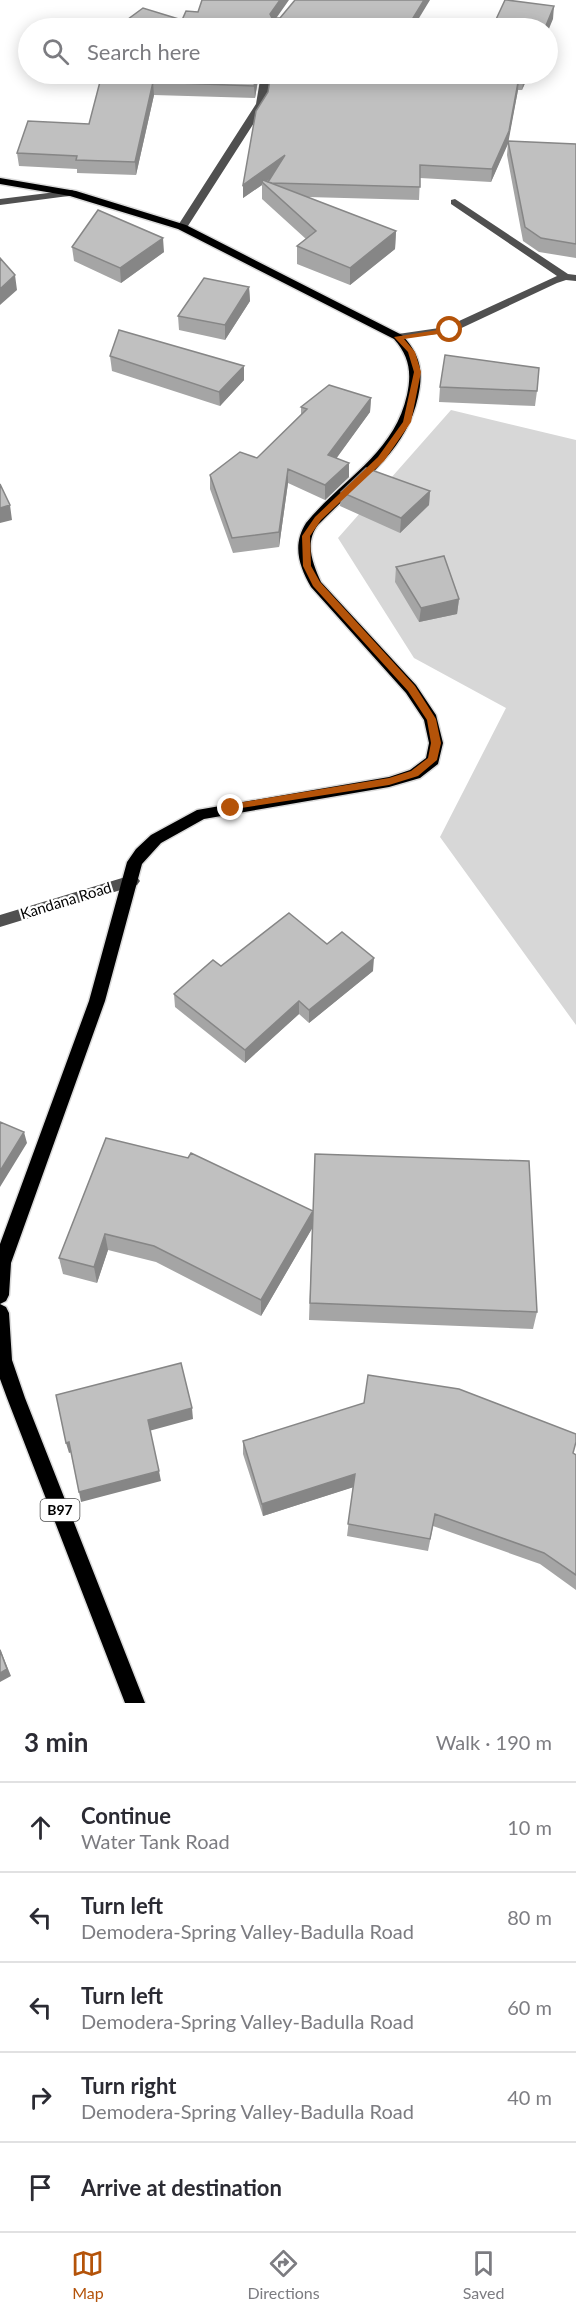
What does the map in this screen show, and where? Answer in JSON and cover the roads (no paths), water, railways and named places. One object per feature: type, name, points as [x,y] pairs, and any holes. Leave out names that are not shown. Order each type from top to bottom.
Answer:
[{"type":"main road","points":[[0,181],[72,193],[182,227],[398,337],[412,352],[417,372],[407,422],[381,459],[318,519],[306,536],[305,550],[307,566],[316,584],[411,688],[431,719],[436,743],[433,760],[415,774],[389,782],[202,814],[172,828],[142,850],[135,862],[132,881],[97,1001],[2,1263],[0,1295]]},
{"type":"main road","name":"B97","points":[[0,1313],[3,1360],[135,1703]]},
{"type":"street","points":[[182,227],[261,104],[264,84]]},
{"type":"street","points":[[0,202],[72,193]]},
{"type":"street","points":[[454,202],[571,277]]},
{"type":"street","points":[[398,337],[450,330],[571,277]]},
{"type":"street","name":"Kandana Road","points":[[0,921],[132,881]]}]
